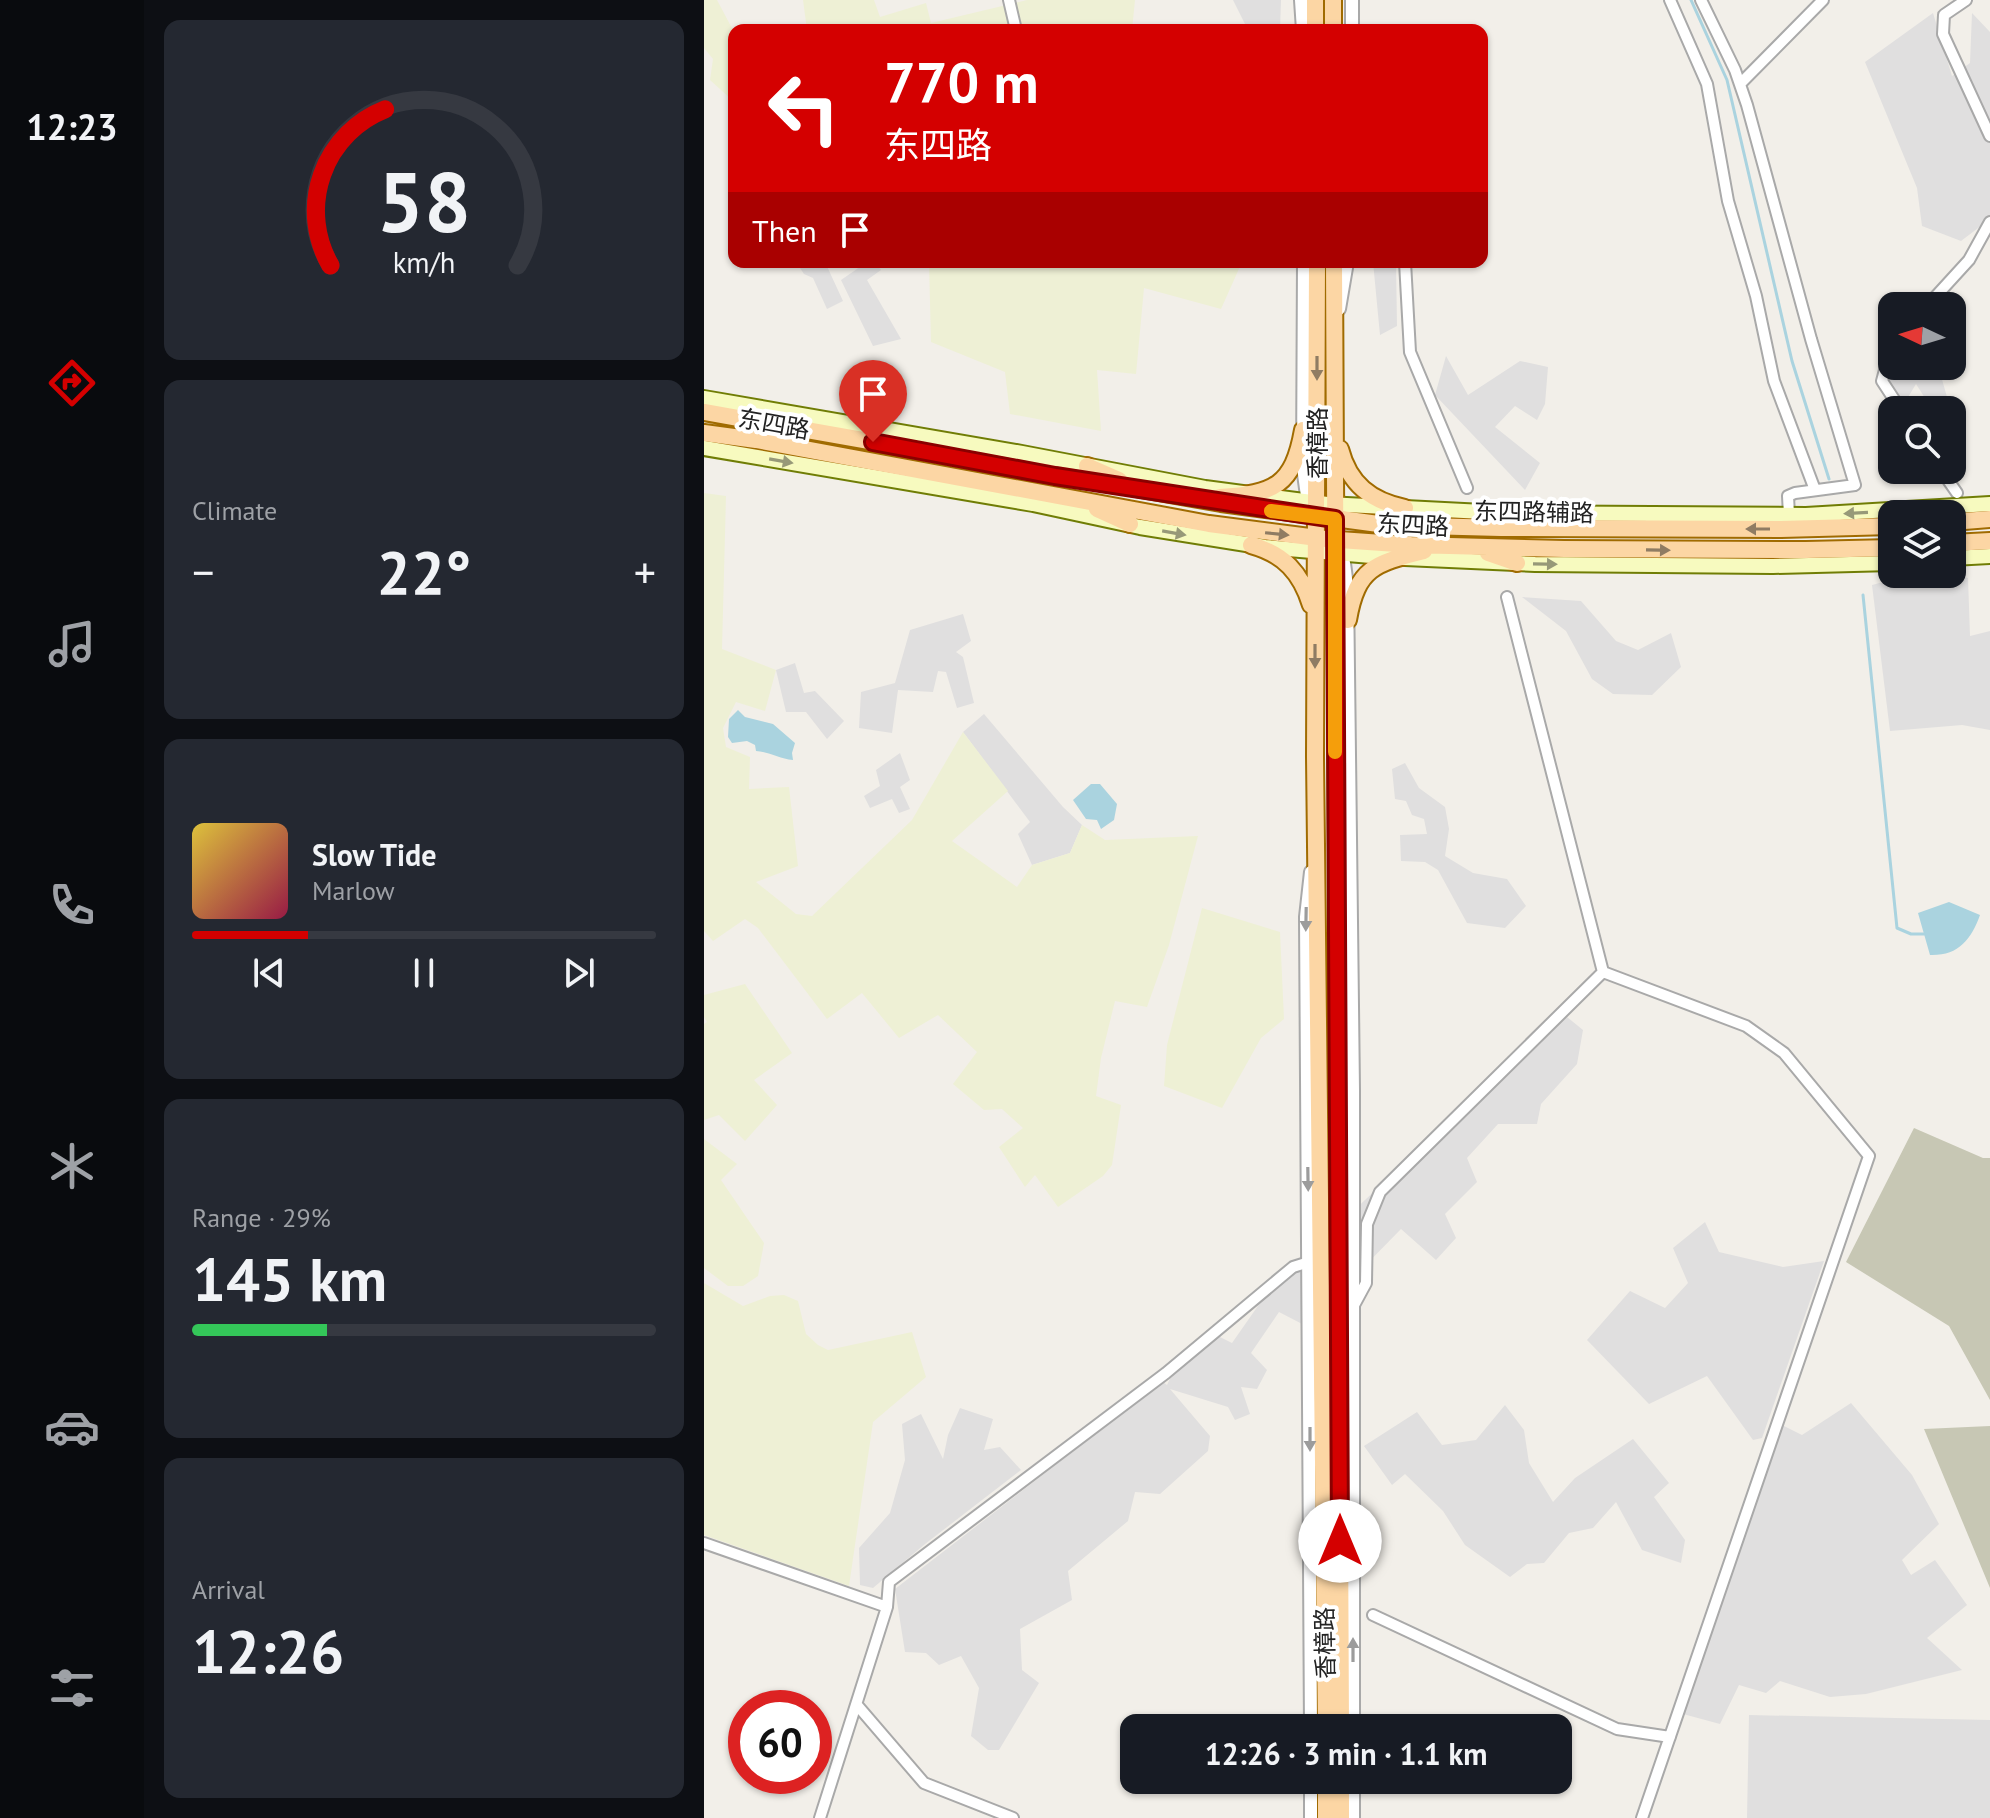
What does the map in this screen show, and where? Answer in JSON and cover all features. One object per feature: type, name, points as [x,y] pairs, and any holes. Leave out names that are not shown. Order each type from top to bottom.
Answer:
[{"type":"main road","points":[[1315,0],[1315,24]]},
{"type":"main road","points":[[1333,0],[1333,24]]},
{"type":"main road","name":"香樟路","points":[[1317,268],[1313,510],[1326,1714]]},
{"type":"main road","name":"香樟路","points":[[1334,268],[1338,547],[1341,1714]]},
{"type":"main road","points":[[704,398],[1249,495],[1313,510]]},
{"type":"main road","name":"东四路","points":[[704,412],[1189,498],[1459,528],[1878,526]]},
{"type":"main road","points":[[1336,429],[1343,460],[1352,479],[1377,500],[1405,508]]},
{"type":"main road","points":[[1189,498],[1249,495],[1268,490],[1284,479],[1296,459],[1303,430]]},
{"type":"main road","name":"东四路","points":[[704,433],[1338,547],[1685,551],[1878,548]]},
{"type":"main road","points":[[704,448],[1251,545],[1276,554],[1292,567],[1304,585],[1315,620]]},
{"type":"main road","points":[[1087,466],[1138,489]]},
{"type":"main road","points":[[1078,500],[1130,524]]},
{"type":"main road","name":"东四路辅路","points":[[1336,514],[1405,508],[1499,513],[1789,515],[1990,504]]},
{"type":"main road","points":[[1499,513],[1542,527]]},
{"type":"main road","points":[[1966,521],[1990,519]]},
{"type":"main road","points":[[1966,542],[1990,541]]},
{"type":"main road","points":[[1251,545],[1315,542]]},
{"type":"main road","points":[[1348,620],[1353,595],[1362,578],[1379,563],[1447,546]]},
{"type":"main road","name":"东四路辅路","points":[[1338,547],[1396,557],[1517,563],[1773,566],[1878,563]]},
{"type":"main road","points":[[1471,547],[1517,563]]},
{"type":"main road","points":[[1966,557],[1990,556]]},
{"type":"main road","points":[[1340,1416],[1351,1365]]},
{"type":"main road","points":[[1326,1794],[1326,1818]]},
{"type":"main road","points":[[1341,1794],[1341,1818]]},
{"type":"street","points":[[1009,0],[1015,24]]},
{"type":"street","points":[[1301,0],[1303,24]]},
{"type":"street","points":[[1352,0],[1352,24]]},
{"type":"street","points":[[1670,0],[1707,84],[1728,201],[1756,296],[1774,381],[1815,490]]},
{"type":"street","points":[[1701,0],[1740,84],[1855,485],[1788,496],[1789,515]]},
{"type":"street","points":[[1740,84],[1823,0]]},
{"type":"street","points":[[1966,0],[1944,15],[1943,34],[1990,136]]},
{"type":"street","points":[[1940,292],[1969,260],[1990,222]]},
{"type":"street","points":[[1304,268],[1303,467],[1313,510]]},
{"type":"street","name":"香樟路","points":[[1336,320],[1347,268]]},
{"type":"street","points":[[1405,268],[1410,352],[1467,488]]},
{"type":"street","points":[[1951,484],[1957,493]]},
{"type":"street","points":[[1338,547],[1347,586],[1348,620],[1353,1105],[1353,1714]]},
{"type":"street","points":[[1507,597],[1603,972]]},
{"type":"street","points":[[1311,1714],[1306,917],[1316,842]]},
{"type":"street","points":[[1352,1309],[1366,1283],[1367,1224],[1380,1192],[1603,972]]},
{"type":"street","points":[[1603,972],[1746,1026],[1784,1053],[1869,1156],[1642,1818]]},
{"type":"street","points":[[820,1818],[887,1607],[889,1582],[1166,1373],[1293,1267],[1309,1262]]},
{"type":"street","points":[[704,1543],[887,1607]]},
{"type":"street","points":[[1373,1615],[1617,1729],[1670,1737]]},
{"type":"street","points":[[857,1705],[924,1783],[1013,1818]]},
{"type":"street","points":[[1311,1794],[1311,1818]]},
{"type":"street","points":[[1353,1794],[1353,1818]]},
{"type":"shaded area","points":[[704,0],[717,0],[730,24],[728,96],[710,80],[713,59],[704,48]]},
{"type":"shaded area","points":[[803,0],[874,0],[880,17],[926,3],[931,23],[1027,0],[1135,0],[1133,24],[806,24]]},
{"type":"shaded area","points":[[1233,0],[1281,0],[1280,24],[1245,24]]},
{"type":"shaded area","points":[[1933,13],[1952,76],[1970,63],[1972,13],[1990,32],[1990,219],[1961,241],[1922,226],[1917,188],[1865,62]]},
{"type":"shaded area","points":[[800,268],[828,268],[843,301],[827,309],[813,278]]},
{"type":"shaded area","points":[[858,268],[880,268],[881,270],[867,280],[901,339],[873,346],[841,280]]},
{"type":"shaded area","points":[[929,268],[1239,268],[1221,309],[1144,288],[1136,374],[1097,370],[1101,431],[1010,414],[1005,372],[931,342]]},
{"type":"shaded area","points":[[1374,268],[1396,268],[1397,326],[1380,335]]},
{"type":"shaded area","points":[[1446,356],[1468,395],[1520,361],[1548,367],[1545,404],[1537,420],[1515,406],[1495,427],[1540,463],[1525,490],[1435,395]]},
{"type":"shaded area","points":[[1887,380],[1942,380],[1947,396],[1924,396],[1916,384],[1909,396],[1895,396],[1888,390]]},
{"type":"shaded area","points":[[704,493],[726,496],[722,649],[776,670],[765,711],[736,702],[723,728],[726,747],[750,757],[749,789],[789,787],[798,866],[756,882],[796,914],[812,916],[912,820],[963,732],[1008,791],[952,841],[1017,887],[1032,865],[1070,853],[1082,825],[1105,840],[1198,836],[1169,945],[1147,1007],[1115,1001],[1101,1058],[1096,1096],[1121,1105],[1112,1165],[1103,1176],[1058,1207],[1035,1175],[1025,1187],[999,1147],[1023,1128],[1002,1109],[984,1110],[953,1084],[977,1052],[938,1015],[899,1038],[862,993],[827,1019],[758,928],[745,919],[713,941],[704,931]]},
{"type":"shaded area","points":[[1968,578],[1970,636],[1990,631],[1990,730],[1962,725],[1890,731],[1872,585],[1878,583],[1878,588],[1966,588]]},
{"type":"shaded area","points":[[1522,597],[1581,601],[1616,641],[1638,650],[1671,633],[1681,667],[1652,695],[1613,694],[1592,679],[1566,631]]},
{"type":"shaded area","points":[[963,614],[971,641],[956,652],[963,657],[974,703],[957,708],[946,672],[938,671],[933,692],[898,690],[892,733],[859,728],[861,692],[895,683],[910,630]]},
{"type":"shaded area","points":[[795,663],[804,693],[815,691],[844,721],[827,739],[806,712],[786,712],[776,670]]},
{"type":"shaded area","points":[[984,714],[1082,825],[1070,853],[1032,865],[1018,834],[1030,822],[963,732]]},
{"type":"shaded area","points":[[900,753],[910,780],[900,787],[910,809],[899,813],[892,799],[870,808],[864,796],[880,786],[876,770]]},
{"type":"shaded area","points":[[1405,763],[1419,788],[1445,807],[1449,829],[1445,856],[1473,873],[1507,879],[1526,906],[1505,928],[1467,923],[1438,870],[1425,862],[1401,861],[1400,835],[1427,834],[1424,819],[1412,815],[1406,801],[1395,799],[1392,769]]},
{"type":"shaded area","points":[[1202,908],[1280,932],[1284,1019],[1261,1038],[1222,1108],[1164,1086],[1167,1045]]},
{"type":"shaded area","points":[[745,984],[792,1053],[754,1080],[777,1105],[745,1141],[719,1115],[704,1120],[704,1024],[707,1022],[704,1017],[704,995]]},
{"type":"shaded area","points":[[1567,1017],[1583,1030],[1577,1064],[1541,1104],[1537,1124],[1498,1124],[1467,1158],[1477,1182],[1445,1214],[1456,1238],[1436,1260],[1401,1229],[1306,1326],[1279,1312],[1251,1353],[1267,1370],[1257,1389],[1241,1387],[1250,1414],[1235,1420],[1228,1407],[1170,1389],[1210,1436],[1208,1451],[1160,1494],[1135,1492],[1128,1521],[1068,1571],[1072,1600],[1020,1629],[1022,1670],[1039,1683],[999,1750],[988,1750],[971,1736],[979,1688],[961,1656],[939,1665],[926,1653],[905,1652],[895,1589],[1163,1382],[1167,1385],[1174,1370],[1218,1336],[1232,1343],[1267,1293],[1404,1163]]},
{"type":"shaded area","points":[[1914,1128],[1983,1158],[1990,1158],[1990,1400],[1949,1326],[1846,1262]]},
{"type":"shaded area","points":[[704,1139],[737,1164],[721,1180],[764,1243],[758,1276],[743,1286],[728,1286],[704,1268]]},
{"type":"shaded area","points":[[1705,1222],[1719,1252],[1783,1267],[1824,1261],[1762,1438],[1753,1440],[1707,1376],[1649,1404],[1587,1340],[1630,1291],[1665,1308],[1688,1283],[1673,1248]]},
{"type":"shaded area","points":[[704,1283],[743,1306],[770,1296],[784,1295],[798,1301],[806,1334],[828,1350],[912,1332],[926,1377],[873,1422],[849,1586],[704,1535]]},
{"type":"shaded area","points":[[1851,1403],[1912,1475],[1939,1524],[1902,1560],[1911,1575],[1935,1560],[1967,1605],[1927,1638],[1962,1670],[1866,1694],[1830,1697],[1780,1681],[1766,1693],[1739,1685],[1720,1724],[1683,1714],[1778,1423],[1802,1435]]},
{"type":"shaded area","points":[[1505,1405],[1524,1430],[1529,1463],[1553,1502],[1575,1478],[1633,1439],[1669,1483],[1654,1497],[1685,1540],[1681,1563],[1642,1550],[1616,1502],[1593,1528],[1569,1533],[1544,1563],[1527,1564],[1510,1577],[1465,1545],[1443,1511],[1405,1474],[1392,1485],[1364,1446],[1417,1412],[1442,1445],[1476,1440]]},
{"type":"shaded area","points":[[960,1408],[993,1419],[984,1450],[1000,1447],[1021,1470],[873,1588],[860,1585],[859,1548],[890,1513],[905,1460],[902,1424],[921,1414],[943,1459],[948,1435]]},
{"type":"shaded area","points":[[1990,1426],[1990,1588],[1924,1429]]},
{"type":"shaded area","points":[[1749,1715],[1990,1720],[1990,1818],[1747,1818]]},
{"type":"water","points":[[738,710],[745,717],[773,724],[795,743],[793,760],[756,751],[755,745],[747,741],[732,743],[728,737],[729,719]]},
{"type":"water","points":[[1091,784],[1100,784],[1117,804],[1114,820],[1101,829],[1097,820],[1086,819],[1073,800]]},
{"type":"water","points":[[1949,902],[1980,915],[1962,945],[1948,953],[1930,955],[1918,913]]},
{"type":"waterway","points":[[1691,0],[1727,80],[1792,361],[1829,479]]},
{"type":"waterway","points":[[1863,595],[1897,928],[1911,934],[1924,934]]},
{"type":"slow traffic","points":[[1271,511],[1335,519],[1335,752]]},
{"type":"route","points":[[873,442],[1055,476],[1335,519],[1340,1541]]}]
